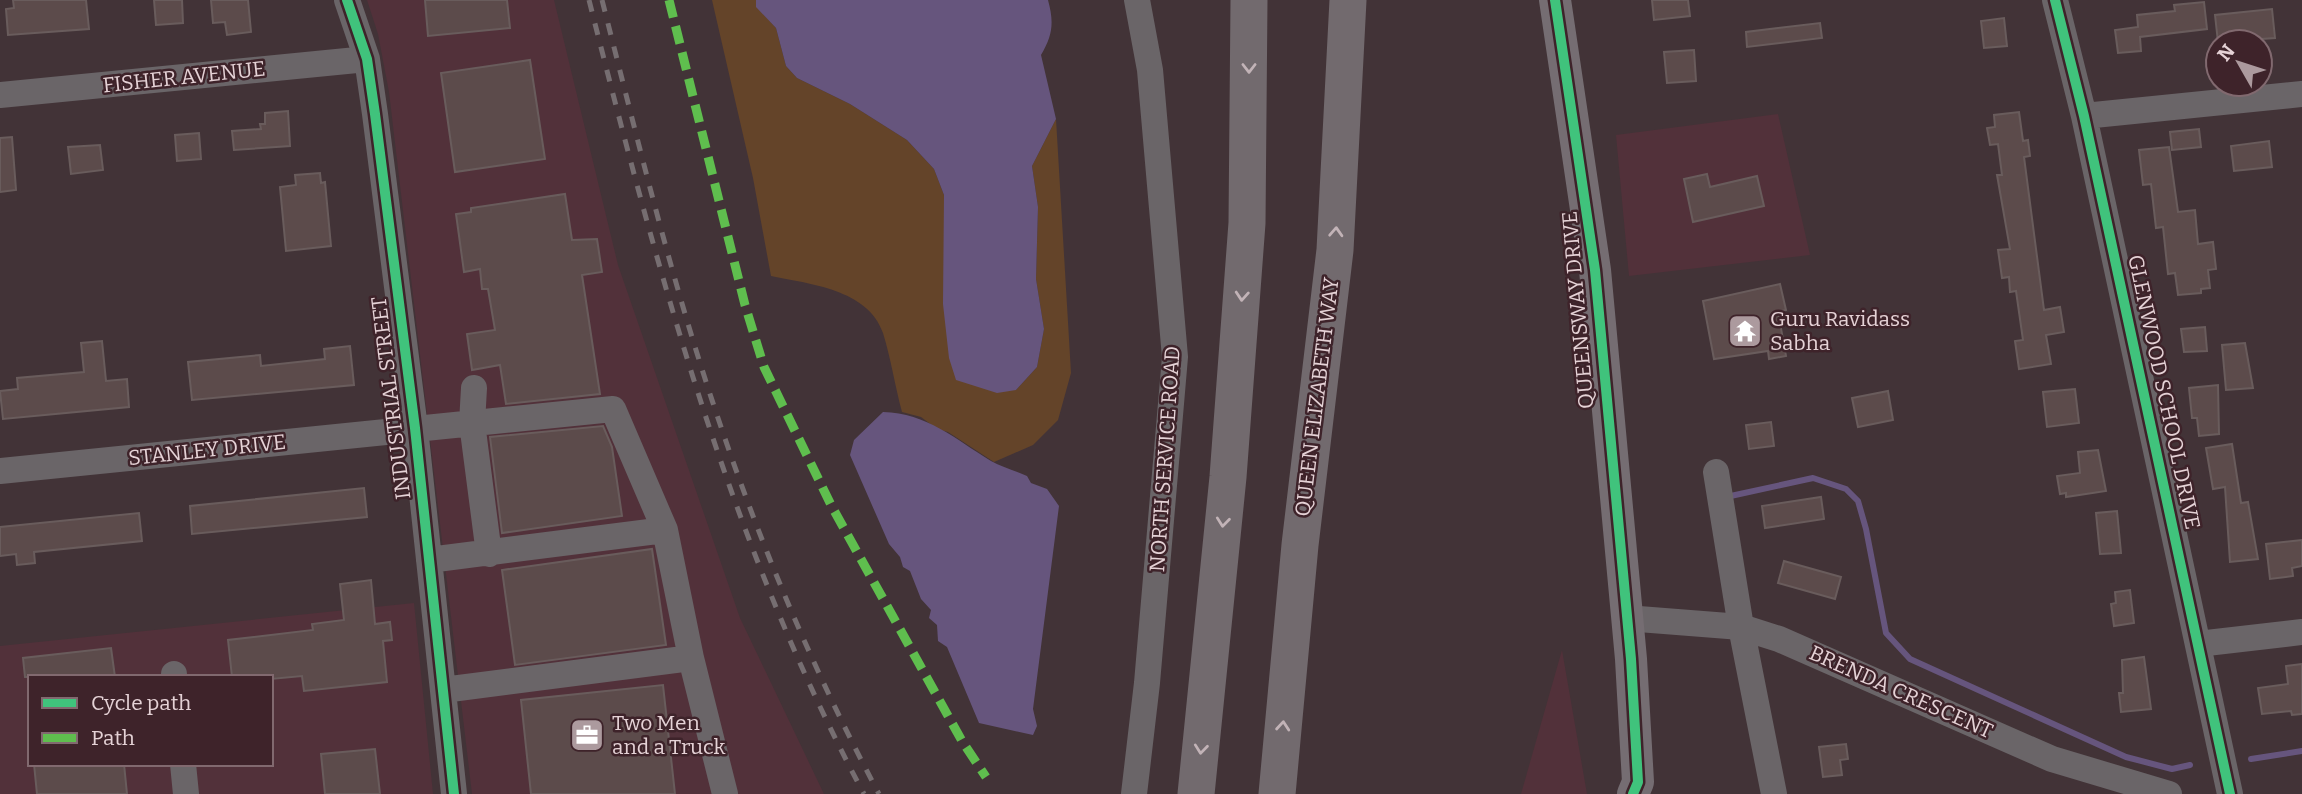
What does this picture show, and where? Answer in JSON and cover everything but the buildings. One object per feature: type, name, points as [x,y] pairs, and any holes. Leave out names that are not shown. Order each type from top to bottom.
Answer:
[{"type":"highway","points":[[1196,794],[1228,477],[1247,223],[1249,0]]},
{"type":"highway","name":"QUEEN ELIZABETH WAY","points":[[1277,794],[1300,545],[1335,250],[1348,0]]},
{"type":"main road","name":"QUEENSWAY DRIVE","points":[[1555,0],[1588,205],[1639,790]]},
{"type":"street","name":"INDUSTRIAL STREET","points":[[348,0],[368,59],[415,428],[454,794]]},
{"type":"street","name":"NORTH SERVICE ROAD","points":[[1134,794],[1147,683],[1175,357],[1150,70],[1137,0]]},
{"type":"street","name":"GLENWOOD SCHOOL DRIVE","points":[[2055,0],[2084,116],[2230,794]]},
{"type":"street","name":"FISHER AVENUE","points":[[0,95],[368,59]]},
{"type":"street","points":[[2084,116],[2302,94]]},
{"type":"street","points":[[474,388],[472,423],[489,554]]},
{"type":"street","name":"STANLEY DRIVE","points":[[0,471],[613,409],[666,530]]},
{"type":"street","points":[[1716,472],[1741,627],[1774,794]]},
{"type":"street","points":[[429,560],[666,530],[691,658],[725,794]]},
{"type":"street","name":"BRENDA CRESCENT","points":[[1626,618],[1741,627],[1812,652],[2052,759],[2169,794]]},
{"type":"street","points":[[2198,645],[2302,632]]},
{"type":"street","points":[[443,690],[691,658]]},
{"type":"street","points":[[183,766],[186,794]]},
{"type":"shaded area","points":[[367,0],[554,0],[618,265],[740,618],[824,794],[472,794],[389,92],[378,34]]},
{"type":"shaded area","points":[[712,0],[756,0],[757,7],[776,28],[786,66],[797,78],[850,104],[907,140],[934,169],[944,195],[945,234],[1016,390],[1037,367],[1044,329],[1036,279],[1038,207],[1032,166],[1056,119],[1071,373],[1058,420],[1033,445],[994,462],[921,417],[902,412],[883,333],[865,307],[836,291],[771,276],[753,178]]},
{"type":"shaded area","points":[[756,0],[1048,0],[1051,28],[1041,55],[1056,119],[1032,166],[1038,207],[1036,279],[1044,329],[1037,367],[1016,390],[997,393],[956,380],[949,358],[943,304],[944,195],[934,169],[907,140],[850,104],[797,78],[786,66],[776,28],[756,7]]},
{"type":"shaded area","points":[[1778,114],[1810,255],[1629,276],[1616,135]]},
{"type":"shaded area","points":[[883,412],[899,413],[927,422],[991,461],[1027,476],[1031,483],[1047,489],[1059,506],[1033,709],[1037,726],[1033,735],[979,723],[947,647],[938,641],[937,625],[929,618],[931,610],[921,599],[910,571],[903,567],[900,557],[889,544],[850,455],[854,440]]},
{"type":"shaded area","points":[[414,603],[433,794],[0,794],[0,646]]},
{"type":"shaded area","points":[[1562,650],[1587,794],[1521,794]]},
{"type":"waterway","points":[[1726,497],[1813,478],[1846,489],[1858,501],[1866,529],[1886,633],[1910,659],[2126,757],[2172,769],[2190,765]]},
{"type":"waterway","points":[[2251,759],[2302,751]]},
{"type":"railway","points":[[589,0],[671,305],[736,505],[774,603],[864,794]]},
{"type":"railway","points":[[602,0],[669,257],[732,459],[769,557],[810,653],[879,794]]},
{"type":"marked path","points":[[669,0],[745,305],[764,367],[831,505],[962,741],[986,777]]},
{"type":"cycle path","points":[[347,0],[367,59],[375,114],[415,428],[454,794]]},
{"type":"cycle path","points":[[1555,0],[1595,270],[1631,659],[1638,782],[1633,794]]},
{"type":"cycle path","points":[[2055,0],[2084,116],[2230,794]]},
{"type":"place","name":"Guru Ravidass Sabha","points":[[1745,331]]},
{"type":"place","name":"Two Men and a Truck","points":[[587,735]]}]
